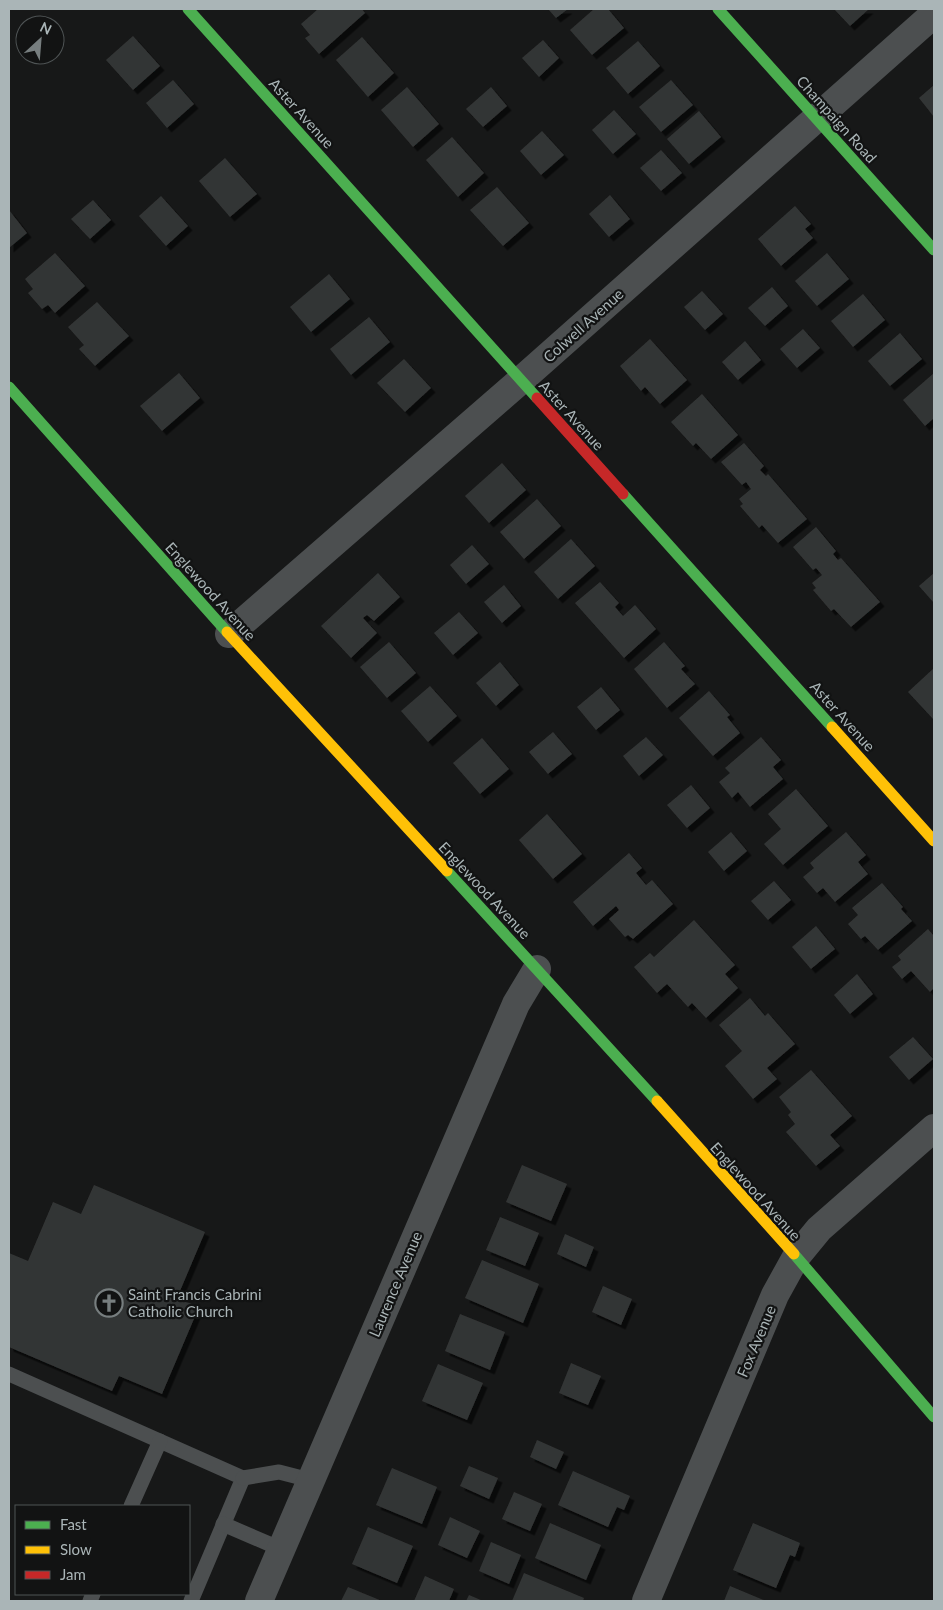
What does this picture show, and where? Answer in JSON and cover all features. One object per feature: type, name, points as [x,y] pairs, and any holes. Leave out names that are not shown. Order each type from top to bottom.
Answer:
[{"type":"street","name":"Aster Avenue","points":[[188,9],[934,841]]},
{"type":"street","name":"Champaign Road","points":[[718,9],[934,250]]},
{"type":"street","name":"Colwell Avenue","points":[[229,634],[520,381],[934,14]]},
{"type":"street","name":"Englewood Avenue","points":[[9,387],[229,634],[537,968],[796,1257],[934,1416]]},
{"type":"street","name":"Laurence Avenue","points":[[259,1601],[516,1004],[537,968]]},
{"type":"street","name":"Fox Avenue","points":[[646,1601],[775,1295],[796,1257],[819,1229],[934,1128]]},
{"type":"lane","points":[[9,1374],[243,1478],[279,1472],[310,1480]]},
{"type":"lane","points":[[131,1505],[160,1441]]},
{"type":"lane","points":[[191,1601],[243,1478]]},
{"type":"lane","points":[[224,1524],[281,1549]]},
{"type":"building","points":[[318,9],[362,9],[365,13],[319,54],[305,38],[310,35],[301,24]]},
{"type":"building","points":[[548,9],[568,9],[556,18]]},
{"type":"building","points":[[594,9],[608,9],[624,28],[592,55],[570,30]]},
{"type":"building","points":[[834,9],[869,9],[850,26]]},
{"type":"building","points":[[133,36],[160,66],[133,90],[106,60]]},
{"type":"building","points":[[362,37],[394,73],[368,97],[336,60]]},
{"type":"building","points":[[543,40],[559,58],[539,77],[522,58]]},
{"type":"building","points":[[638,41],[660,66],[628,94],[606,68]]},
{"type":"building","points":[[173,80],[194,104],[167,128],[146,103]]},
{"type":"building","points":[[671,80],[693,105],[661,132],[639,107]]},
{"type":"building","points":[[934,85],[934,117],[919,98]]},
{"type":"building","points":[[407,87],[439,124],[413,147],[381,110]]},
{"type":"building","points":[[491,87],[507,106],[483,127],[466,109]]},
{"type":"building","points":[[614,110],[636,134],[613,154],[592,130]]},
{"type":"building","points":[[699,111],[721,137],[689,164],[667,139]]},
{"type":"building","points":[[542,131],[564,155],[541,175],[520,151]]},
{"type":"building","points":[[452,137],[484,173],[458,197],[426,160]]},
{"type":"building","points":[[661,150],[682,173],[661,191],[640,168]]},
{"type":"building","points":[[225,158],[257,194],[230,217],[199,181]]},
{"type":"building","points":[[497,187],[529,223],[503,246],[470,210]]},
{"type":"building","points":[[610,195],[630,219],[609,237],[589,214]]},
{"type":"building","points":[[161,196],[188,226],[166,246],[139,216]]},
{"type":"building","points":[[93,200],[111,220],[90,239],[71,219]]},
{"type":"building","points":[[795,206],[811,224],[805,229],[813,238],[781,266],[758,239]]},
{"type":"building","points":[[9,210],[27,233],[9,248]]},
{"type":"building","points":[[55,253],[85,286],[55,313],[48,305],[42,309],[28,293],[33,289],[25,279]]},
{"type":"building","points":[[827,253],[849,279],[817,306],[795,281]]},
{"type":"building","points":[[329,274],[350,299],[311,332],[290,307]]},
{"type":"building","points":[[772,287],[788,306],[765,326],[748,308]]},
{"type":"building","points":[[702,291],[723,314],[705,330],[684,307]]},
{"type":"building","points":[[863,294],[885,320],[853,347],[831,321]]},
{"type":"building","points":[[97,302],[129,336],[95,366],[79,349],[84,345],[68,327]]},
{"type":"building","points":[[369,317],[390,342],[351,375],[330,349]]},
{"type":"building","points":[[803,329],[820,348],[797,368],[780,349]]},
{"type":"building","points":[[900,333],[922,359],[890,386],[868,361]]},
{"type":"building","points":[[650,339],[687,380],[660,404],[645,387],[641,391],[620,366]]},
{"type":"building","points":[[745,341],[761,360],[738,380],[722,362]]},
{"type":"building","points":[[404,359],[431,388],[405,412],[377,383]]},
{"type":"building","points":[[179,373],[200,398],[162,431],[140,406]]},
{"type":"building","points":[[934,373],[934,418],[925,426],[903,400]]},
{"type":"building","points":[[702,394],[738,435],[711,459],[696,443],[693,446],[671,422]]},
{"type":"building","points":[[744,443],[764,466],[760,470],[766,476],[768,474],[807,519],[778,543],[762,525],[759,528],[740,506],[743,504],[739,499],[751,489],[746,482],[742,485],[721,462]]},
{"type":"building","points":[[502,463],[526,490],[489,523],[465,496]]},
{"type":"building","points":[[537,499],[561,526],[524,559],[500,532]]},
{"type":"building","points":[[816,527],[836,551],[833,554],[838,560],[841,558],[880,602],[851,627],[834,609],[831,611],[813,590],[816,588],[812,583],[822,575],[816,568],[813,570],[793,547]]},
{"type":"building","points":[[571,539],[595,566],[558,599],[534,572]]},
{"type":"building","points":[[472,545],[489,564],[466,584],[450,565]]},
{"type":"building","points":[[378,573],[400,597],[374,621],[367,615],[363,618],[377,633],[351,658],[321,626]]},
{"type":"building","points":[[934,573],[934,603],[919,586]]},
{"type":"building","points":[[600,582],[619,603],[615,607],[623,616],[635,605],[656,629],[624,658],[575,603]]},
{"type":"building","points":[[504,585],[521,606],[502,623],[484,602]]},
{"type":"building","points":[[459,612],[478,633],[453,655],[434,633]]},
{"type":"building","points":[[389,642],[416,673],[387,698],[360,667]]},
{"type":"building","points":[[664,642],[685,666],[681,669],[695,684],[667,708],[634,669]]},
{"type":"building","points":[[500,662],[519,685],[496,706],[476,683]]},
{"type":"building","points":[[934,668],[934,720],[908,692]]},
{"type":"building","points":[[430,686],[457,716],[428,742],[401,711]]},
{"type":"building","points":[[601,687],[620,710],[596,730],[577,707]]},
{"type":"building","points":[[709,691],[730,715],[727,717],[740,733],[713,756],[679,718]]},
{"type":"building","points":[[553,732],[572,754],[548,774],[529,752]]},
{"type":"building","points":[[646,737],[663,755],[639,776],[623,756]]},
{"type":"building","points":[[761,737],[781,760],[773,767],[783,779],[750,807],[738,792],[732,798],[719,782],[730,773],[725,768]]},
{"type":"building","points":[[482,738],[509,769],[480,794],[453,763]]},
{"type":"building","points":[[691,785],[710,808],[687,828],[667,805]]},
{"type":"building","points":[[796,789],[828,826],[783,865],[764,844],[781,829],[768,814]]},
{"type":"building","points":[[547,814],[582,854],[553,879],[519,840]]},
{"type":"building","points":[[731,832],[747,851],[724,871],[708,852]]},
{"type":"building","points":[[846,832],[866,855],[858,862],[868,874],[835,902],[823,888],[817,893],[803,877],[814,868],[810,863]]},
{"type":"building","points":[[629,853],[642,868],[636,873],[646,885],[652,880],[673,904],[633,939],[628,935],[625,937],[609,919],[619,910],[616,906],[593,926],[573,902]]},
{"type":"building","points":[[774,881],[791,900],[768,920],[751,901]]},
{"type":"building","points":[[882,883],[903,907],[901,909],[912,921],[878,950],[865,936],[861,939],[848,924],[858,915],[852,908]]},
{"type":"building","points":[[694,920],[735,965],[725,974],[738,988],[706,1018],[692,1003],[688,1007],[667,984],[657,993],[634,967],[650,953],[654,957]]},
{"type":"building","points":[[816,926],[835,949],[811,969],[792,947]]},
{"type":"building","points":[[928,929],[934,936],[934,988],[930,992],[911,971],[902,979],[892,967],[901,960],[898,956]]},
{"type":"building","points":[[857,974],[873,994],[850,1014],[834,995]]},
{"type":"building","points":[[750,998],[765,1016],[768,1013],[795,1044],[767,1068],[777,1079],[753,1099],[725,1066],[742,1051],[719,1025]]},
{"type":"building","points":[[913,1037],[933,1059],[909,1080],[889,1057]]},
{"type":"building","points":[[811,1070],[852,1116],[830,1135],[840,1146],[816,1166],[786,1132],[795,1124],[788,1115],[791,1112],[779,1097]]},
{"type":"building","points":[[522,1165],[567,1184],[551,1221],[506,1202]]},
{"type":"building","points":[[94,1185],[205,1232],[177,1298],[199,1307],[162,1394],[119,1376],[112,1391],[9,1347],[9,1253],[28,1261],[53,1202],[81,1214]]},
{"type":"building","points":[[500,1217],[539,1233],[525,1266],[486,1250]]},
{"type":"building","points":[[565,1234],[594,1247],[586,1267],[557,1254]]},
{"type":"building","points":[[482,1260],[539,1284],[523,1323],[465,1298]]},
{"type":"building","points":[[603,1286],[632,1299],[621,1325],[592,1312]]},
{"type":"building","points":[[460,1314],[505,1332],[490,1370],[445,1351]]},
{"type":"building","points":[[571,1363],[601,1376],[588,1405],[559,1393]]},
{"type":"building","points":[[438,1364],[483,1383],[467,1420],[422,1401]]},
{"type":"building","points":[[537,1440],[564,1452],[556,1469],[530,1457]]},
{"type":"building","points":[[469,1466],[498,1478],[489,1499],[460,1486]]},
{"type":"building","points":[[392,1468],[437,1487],[422,1524],[376,1505]]},
{"type":"building","points":[[573,1471],[630,1496],[624,1510],[617,1507],[608,1527],[558,1505]]},
{"type":"building","points":[[514,1492],[542,1504],[530,1531],[502,1519]]},
{"type":"building","points":[[450,1517],[480,1531],[467,1558],[438,1545]]},
{"type":"building","points":[[550,1523],[601,1545],[586,1580],[535,1558]]},
{"type":"building","points":[[753,1523],[800,1543],[795,1557],[790,1555],[776,1588],[733,1570]]},
{"type":"building","points":[[368,1527],[413,1546],[397,1583],[352,1564]]},
{"type":"building","points":[[491,1542],[521,1555],[509,1584],[479,1571]]},
{"type":"building","points":[[524,1573],[584,1598],[583,1601],[512,1601]]},
{"type":"building","points":[[425,1576],[454,1589],[449,1601],[414,1601]]},
{"type":"building","points":[[730,1586],[766,1601],[724,1601]]},
{"type":"building","points":[[348,1587],[382,1601],[341,1601]]},
{"type":"building","points":[[469,1595],[483,1601],[466,1601]]},
{"type":"traffic: fast","points":[[188,9],[537,398]]},
{"type":"traffic: fast","points":[[718,9],[934,250]]},
{"type":"traffic: fast","points":[[9,387],[227,632]]},
{"type":"traffic: fast","points":[[623,494],[832,727]]},
{"type":"traffic: fast","points":[[447,871],[657,1101]]},
{"type":"traffic: fast","points":[[794,1254],[934,1417]]},
{"type":"traffic: slow","points":[[227,632],[447,871]]},
{"type":"traffic: slow","points":[[832,727],[934,841]]},
{"type":"traffic: slow","points":[[657,1101],[794,1254]]},
{"type":"traffic: jam","points":[[537,398],[623,494]]},
{"type":"place","name":"Saint Francis Cabrini Catholic Church","points":[[109,1303]]}]
